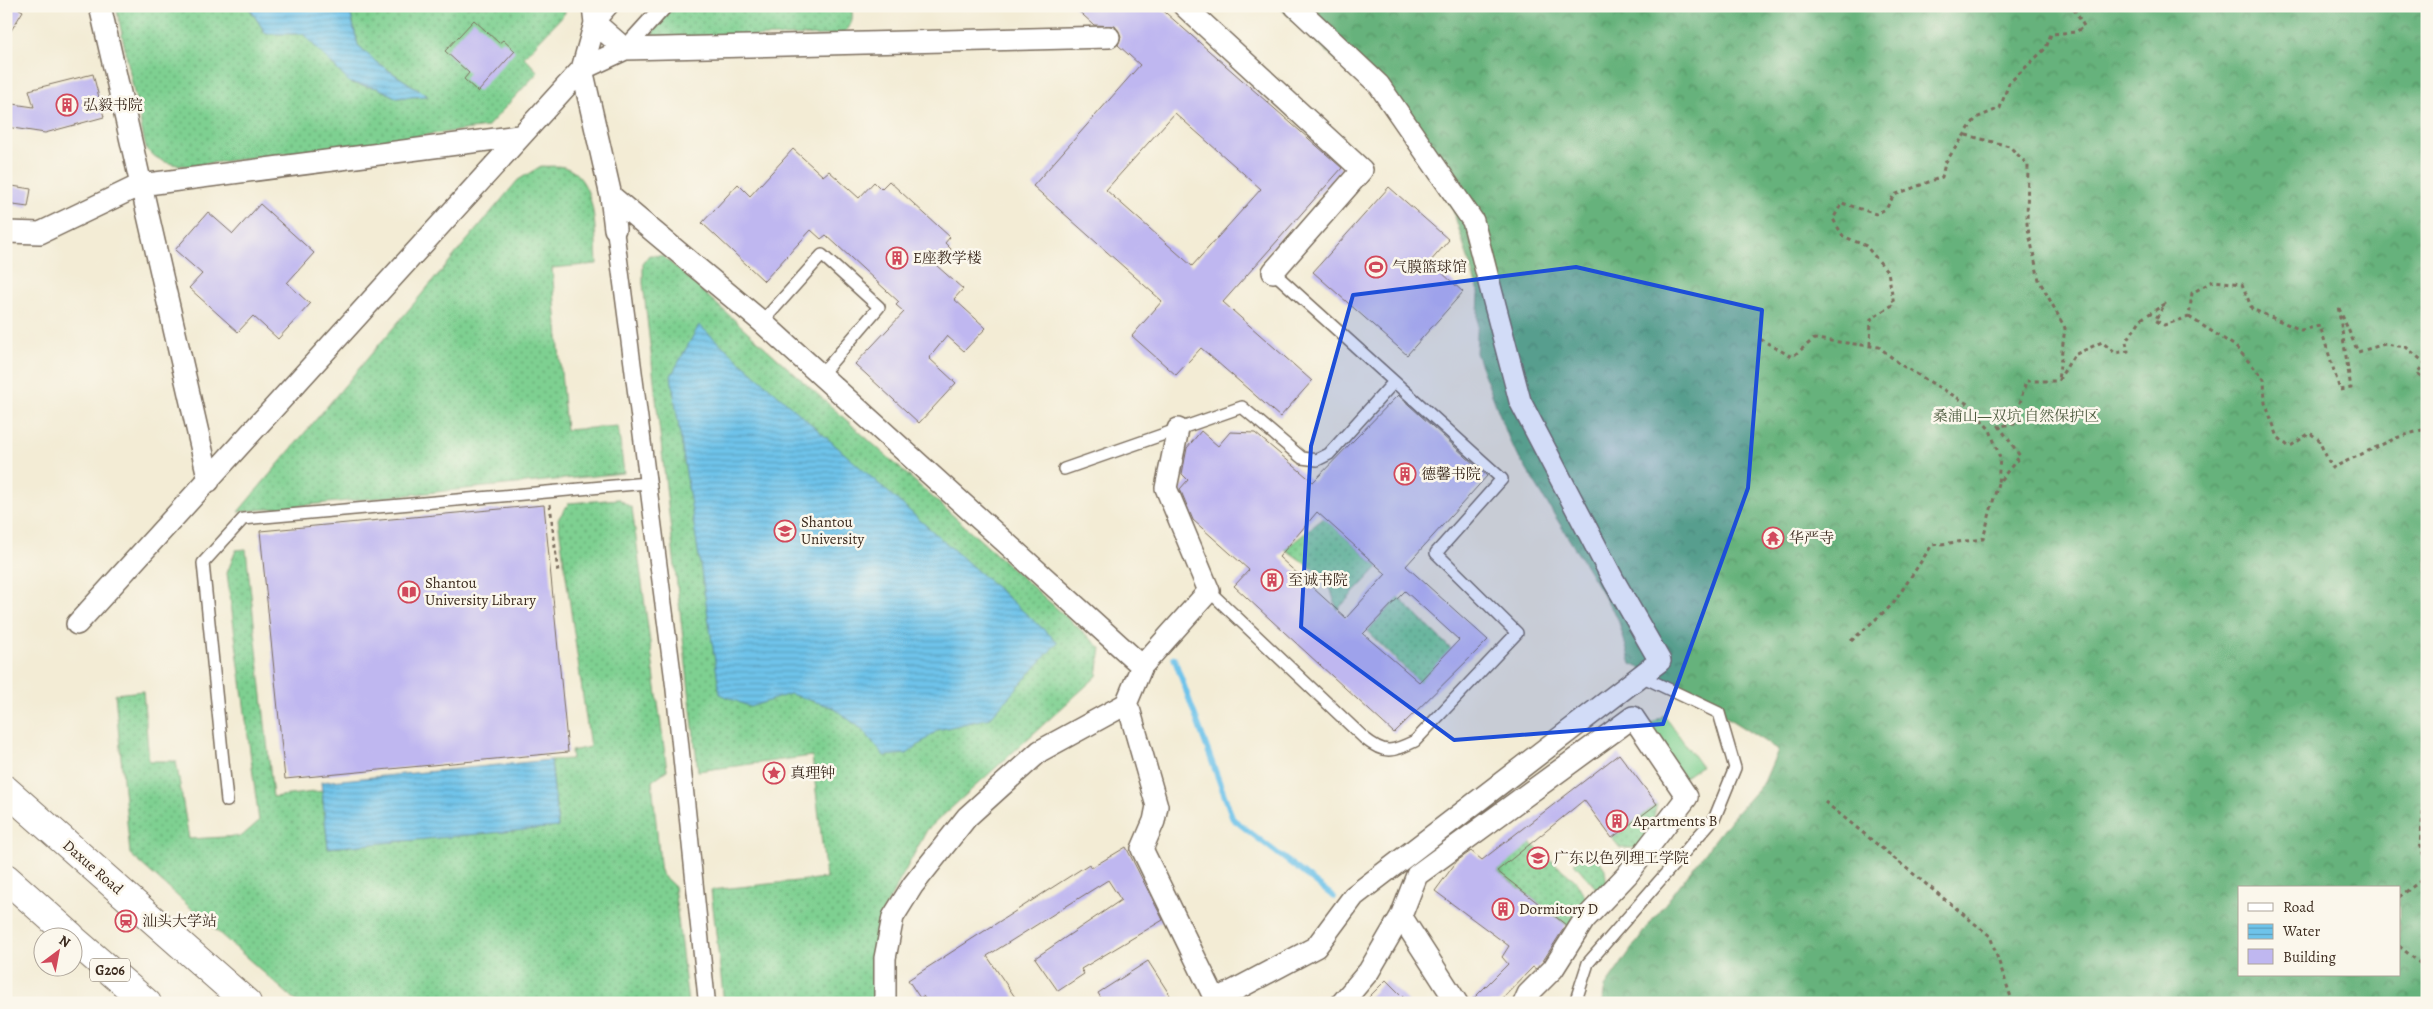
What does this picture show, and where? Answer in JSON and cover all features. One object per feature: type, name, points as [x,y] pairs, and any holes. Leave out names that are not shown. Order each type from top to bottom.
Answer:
[{"type":"highway","name":"Daxue Road","points":[[6,790],[247,1003]]},
{"type":"highway","name":"G206","points":[[6,878],[60,926]]},
{"type":"highway","name":"G206","points":[[82,946],[147,1003]]},
{"type":"street","points":[[100,6],[209,481]]},
{"type":"street","points":[[594,14],[610,6]]},
{"type":"street","points":[[77,624],[209,481],[519,136],[582,69],[625,49],[664,6]]},
{"type":"street","points":[[1184,6],[1362,170],[1273,272]]},
{"type":"street","points":[[1126,704],[1130,712],[1156,806],[1154,821],[1142,849],[1216,1001],[1316,947],[1354,896],[1660,661],[1614,581],[1520,401],[1473,221],[1379,85],[1295,6]]},
{"type":"street","points":[[594,14],[625,49],[1108,37]]},
{"type":"street","points":[[594,14],[582,69],[611,196],[674,685],[707,1003]]},
{"type":"street","points":[[6,232],[40,233],[140,185],[519,136]]},
{"type":"street","points":[[611,196],[762,322],[1142,666]]},
{"type":"street","points":[[885,1003],[885,958],[893,917],[913,885],[968,817],[1040,751],[1126,704],[1142,666],[1209,591],[1166,488],[1178,429]]},
{"type":"street","points":[[1342,1003],[1369,971],[1401,916],[1411,896],[1417,875],[1633,717],[1687,797],[1627,875],[1584,920],[1553,969],[1528,994],[1524,1003]]},
{"type":"street","points":[[1401,916],[1457,1003]]},
{"type":"lane","points":[[762,322],[822,255],[872,300],[879,307],[820,376]]},
{"type":"lane","points":[[1209,591],[1364,738],[1376,748],[1394,751],[1415,741],[1517,633],[1436,553],[1502,479],[1273,272]]},
{"type":"lane","points":[[1064,469],[1242,407],[1302,458],[1317,460],[1329,454],[1394,382]]},
{"type":"lane","points":[[227,801],[203,563],[243,519],[647,482]]},
{"type":"lane","points":[[1575,1003],[1588,963],[1715,817],[1735,768],[1719,713],[1641,676]]},
{"type":"path","points":[[1870,345],[1871,319],[1894,304],[1888,272],[1866,246],[1842,236],[1833,219],[1842,203],[1876,214],[1886,209],[1894,195],[1942,177],[1944,163],[1976,118],[2000,108],[2009,83],[2046,48],[2052,34],[2076,32],[2084,26],[2072,6]]},
{"type":"path","points":[[1966,134],[2009,146],[2028,165],[2027,224],[2038,280],[2066,328],[2058,381]]},
{"type":"path","points":[[2189,317],[2192,293],[2213,281],[2242,284],[2252,309],[2302,330],[2320,326],[2340,390],[2351,388],[2338,306],[2358,352],[2385,344],[2406,347],[2425,363],[2417,373],[2427,380]]},
{"type":"path","points":[[2058,381],[2074,355],[2102,342],[2115,353],[2128,351],[2126,342],[2141,319],[2165,304],[2155,320],[2164,324],[2189,317],[2235,346],[2264,379],[2265,403],[2278,437],[2289,447],[2310,433],[2318,439],[2332,468],[2396,438],[2426,429]]},
{"type":"path","points":[[1760,339],[1792,357],[1814,339],[1879,347],[1900,366],[1968,404],[1990,430],[2000,458],[1998,484],[1983,539],[1932,545],[1893,604],[1851,641]]},
{"type":"path","points":[[1998,484],[2020,456],[1999,426],[2014,424],[2026,381],[2058,381]]},
{"type":"path","points":[[549,491],[558,573]]},
{"type":"path","points":[[1825,802],[1990,936],[2013,1003]]},
{"type":"path","points":[[2424,804],[2420,844],[2427,866]]},
{"type":"path","points":[[2400,896],[2427,876]]},
{"type":"path","points":[[2400,947],[2427,969]]},
{"type":"highlighted area","points":[[1576,267],[1762,310],[1748,488],[1663,724],[1454,740],[1301,627],[1311,446],[1353,295]]},
{"type":"green space","points":[[116,6],[248,6],[266,34],[303,34],[350,83],[378,88],[397,98],[427,95],[376,62],[358,45],[350,11],[352,6],[565,6],[565,13],[524,57],[538,72],[487,127],[189,166],[166,162],[146,149]]},
{"type":"green space","points":[[674,6],[851,6],[852,19],[850,26],[842,35],[653,38],[654,28]]},
{"type":"green space","name":"桑浦山—双坑 自然保护区","points":[[1278,6],[2427,6],[2427,1003],[1602,1003],[1605,987],[1644,931],[1731,819],[1764,782],[1778,750],[1671,682],[1631,664],[1618,619],[1511,444],[1476,353],[1479,294],[1453,210],[1386,107]]},
{"type":"green space","points":[[541,166],[561,166],[575,173],[583,182],[589,195],[595,224],[597,264],[552,268],[566,430],[618,426],[624,473],[238,512],[518,180]]},
{"type":"green space","points":[[649,255],[663,256],[1101,648],[1097,676],[927,830],[878,921],[874,1003],[724,1003],[711,890],[826,878],[812,756],[698,771],[643,283],[643,263]]},
{"type":"green space","points":[[619,499],[632,508],[667,770],[652,781],[661,874],[674,886],[688,1003],[298,1003],[130,854],[115,694],[143,691],[149,761],[176,761],[189,839],[242,836],[259,821],[227,573],[236,550],[246,549],[273,797],[322,791],[328,848],[558,826],[551,760],[572,759],[571,751],[590,747],[558,519],[569,503]]},
{"type":"green space","points":[[1324,518],[1378,567],[1337,610],[1328,580],[1285,549]]},
{"type":"green space","points":[[1399,598],[1451,649],[1419,682],[1367,631]]},
{"type":"green space","points":[[1664,715],[1701,766],[1678,782],[1641,731]]},
{"type":"green space","points":[[1657,804],[1648,841],[1643,848],[1620,848],[1612,838]]},
{"type":"green space","points":[[1530,843],[1576,881],[1587,900],[1571,928],[1497,871]]},
{"type":"green space","points":[[1592,850],[1605,869],[1607,887],[1601,894],[1574,863]]},
{"type":"water","points":[[248,6],[352,6],[350,11],[358,45],[376,62],[428,96],[397,98],[378,88],[350,83],[303,34],[266,34]]},
{"type":"water","points":[[699,325],[1058,642],[990,718],[938,730],[907,754],[884,756],[863,730],[832,707],[790,694],[750,707],[720,694],[671,376]]},
{"type":"water","points":[[551,760],[558,827],[328,848],[321,782]]},
{"type":"building","points":[[6,6],[14,6],[23,11],[6,39]]},
{"type":"building","points":[[1073,6],[1158,6],[1342,168],[1223,302],[1312,381],[1280,417],[1201,348],[1176,375],[1132,336],[1162,301],[1033,186],[1140,65],[1118,45],[1121,36],[1115,26],[1094,25]],"holes":[[[1175,113],[1261,189],[1192,266],[1106,190]]]},
{"type":"building","points":[[474,20],[499,43],[503,40],[515,51],[478,92],[464,79],[469,73],[445,51]]},
{"type":"building","name":"弘毅书院","points":[[93,74],[104,117],[45,133],[6,127],[6,103],[34,107],[29,90]]},
{"type":"building","points":[[793,149],[823,176],[829,171],[859,198],[874,182],[881,189],[889,181],[950,237],[945,243],[951,249],[937,266],[963,289],[954,299],[986,328],[964,351],[947,336],[929,358],[956,383],[919,423],[855,364],[904,312],[896,305],[899,302],[826,235],[821,239],[811,230],[764,281],[702,223],[738,184],[750,196]]},
{"type":"building","points":[[6,185],[31,189],[28,207],[6,204]]},
{"type":"building","name":"气膜篮球馆","points":[[1389,187],[1449,240],[1430,262],[1463,292],[1407,355],[1313,272]]},
{"type":"building","points":[[260,204],[314,253],[287,283],[310,304],[278,339],[253,316],[238,332],[189,288],[202,274],[175,250],[208,212],[233,234]]},
{"type":"building","name":"至诚书院","points":[[1398,395],[1487,476],[1406,566],[1488,640],[1394,733],[1234,586],[1249,570],[1193,520],[1180,489],[1188,480],[1182,474],[1187,448],[1201,431],[1218,446],[1230,432],[1255,433],[1313,482]],"holes":[[[1317,512],[1386,574],[1346,618],[1279,557]],[[1405,591],[1459,640],[1419,682],[1363,634]]]},
{"type":"building","name":"Shantou University Library","points":[[544,505],[568,752],[285,779],[260,531]]},
{"type":"building","points":[[1619,754],[1657,804],[1612,838],[1584,800],[1497,871],[1566,925],[1543,961],[1536,969],[1533,967],[1498,1003],[1469,1003],[1508,964],[1502,957],[1509,946],[1435,891],[1457,861],[1471,851],[1482,860]]},
{"type":"building","points":[[1126,847],[1163,920],[1081,969],[1084,974],[1058,991],[1035,958],[1121,900],[1108,880],[987,956],[1019,1003],[928,1003],[923,996],[920,998],[908,980],[1089,864],[1091,868]]},
{"type":"building","points":[[1148,961],[1175,1003],[1104,1003],[1098,993]]},
{"type":"building","points":[[1386,980],[1409,1003],[1363,1003]]},
{"type":"waterway","points":[[1174,658],[1233,819],[1334,897]]},
{"type":"place","name":"弘毅书院","points":[[67,105]]},
{"type":"place","name":"E座教学楼","points":[[897,258]]},
{"type":"place","name":"气膜篮球馆","points":[[1376,267]]},
{"type":"place","name":"德馨书院","points":[[1405,474]]},
{"type":"place","name":"Shantou University","points":[[785,531]]},
{"type":"place","name":"华严寺","points":[[1773,538]]},
{"type":"place","name":"至诚书院","points":[[1272,580]]},
{"type":"place","name":"Shantou University Library","points":[[409,592]]},
{"type":"place","name":"真理钟","points":[[774,773]]},
{"type":"place","name":"Apartments B","points":[[1617,821]]},
{"type":"place","name":"广东以色列理工学院","points":[[1538,858]]},
{"type":"place","name":"Dormitory D","points":[[1503,909]]},
{"type":"place","name":"汕头大学站","points":[[126,921]]}]
